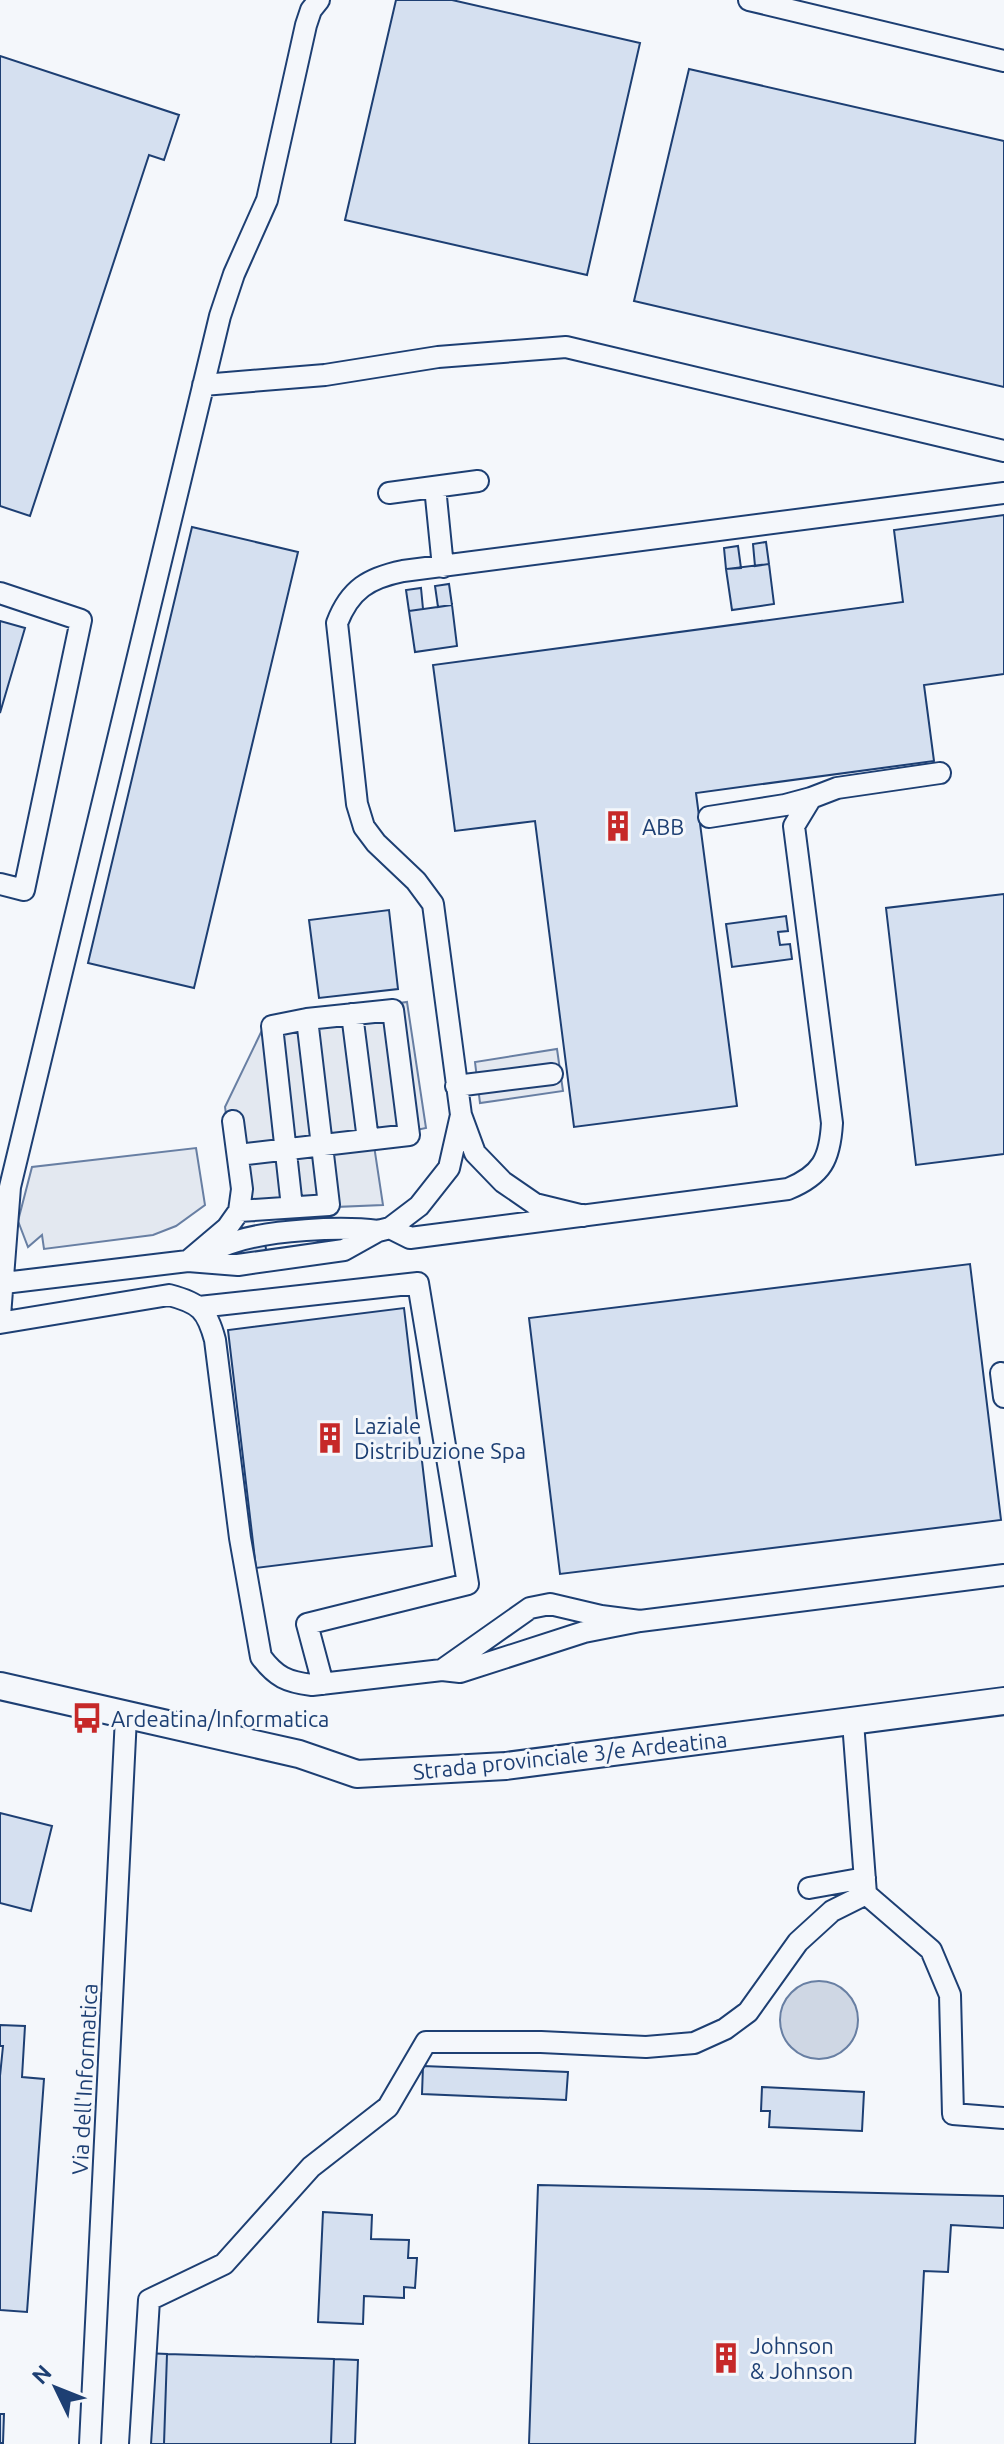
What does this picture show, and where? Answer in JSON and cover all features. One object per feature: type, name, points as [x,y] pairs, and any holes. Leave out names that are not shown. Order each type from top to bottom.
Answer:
[{"type":"main road","name":"Strada provinciale 3/e Ardeatina","points":[[0,1686],[299,1754],[357,1774],[506,1766],[1004,1701]]},
{"type":"street","points":[[0,1316],[10,1187],[203,385],[229,287],[267,200],[306,25],[319,0]]},
{"type":"street","points":[[749,0],[1004,61]]},
{"type":"street","points":[[203,385],[325,375],[438,357],[566,347],[1004,451]]},
{"type":"street","points":[[389,493],[478,481]]},
{"type":"street","points":[[435,487],[443,567]]},
{"type":"street","points":[[584,1216],[535,1204],[503,1182],[475,1153],[461,1115],[456,1086],[433,904],[416,881],[370,835],[364,827],[357,804],[337,623],[343,609],[362,586],[378,577],[1004,493]]},
{"type":"street","points":[[0,593],[81,620],[24,890],[0,884]]},
{"type":"street","points":[[709,817],[785,805],[837,788],[940,773]]},
{"type":"street","points":[[794,826],[811,798]]},
{"type":"street","points":[[384,1229],[410,1238],[788,1189],[806,1182],[821,1167],[831,1148],[832,1123],[794,826],[785,805]]},
{"type":"street","points":[[238,1155],[285,1150],[322,1146],[409,1135],[393,1010],[272,1026],[285,1150],[292,1207]]},
{"type":"street","points":[[352,1014],[368,1140]]},
{"type":"street","points":[[239,1211],[329,1205],[307,1019]]},
{"type":"street","points":[[456,1086],[552,1074]]},
{"type":"street","points":[[4,1283],[188,1261],[238,1265],[344,1250],[419,1206],[449,1168],[461,1115]]},
{"type":"street","points":[[188,1261],[227,1228],[239,1211],[242,1189],[233,1121]]},
{"type":"street","points":[[199,1307],[418,1283],[468,1584],[307,1624],[323,1684]]},
{"type":"street","points":[[0,1323],[169,1295],[187,1300],[209,1317],[215,1340],[240,1538],[261,1657],[273,1673],[294,1683],[323,1684],[442,1670],[460,1672],[584,1632],[640,1621],[1004,1575]]},
{"type":"street","points":[[1001,1373],[1004,1397]]},
{"type":"street","points":[[442,1670],[530,1608],[550,1604],[640,1621]]},
{"type":"street","name":"Via dell'Informatica","points":[[90,2444],[126,1717]]},
{"type":"street","points":[[853,1722],[865,1886],[931,1950],[950,1995],[953,2114],[1004,2118]]},
{"type":"street","points":[[809,1888],[865,1886]]},
{"type":"street","points":[[140,2444],[149,2300],[224,2264],[311,2167],[388,2107],[426,2042],[646,2047],[694,2043],[725,2029],[748,2012],[798,1942],[865,1886]]},
{"type":"shaded area","points":[[407,1002],[426,1128],[373,1139],[383,1205],[239,1211],[225,1107],[266,1022]]},
{"type":"shaded area","points":[[557,1049],[563,1091],[480,1103],[475,1062]]},
{"type":"shaded area","points":[[196,1148],[205,1205],[176,1226],[153,1235],[44,1249],[42,1235],[28,1247],[18,1221],[32,1167]]},
{"type":"shaded area","points":[[819,1981],[834,1984],[847,1992],[855,2005],[858,2020],[855,2035],[847,2048],[834,2056],[819,2059],[804,2056],[791,2048],[783,2035],[780,2020],[783,2005],[791,1992],[804,1984]]},
{"type":"building","points":[[396,0],[452,0],[640,43],[587,275],[345,220]]},
{"type":"building","points":[[0,56],[179,115],[164,160],[149,155],[30,516],[0,506]]},
{"type":"building","points":[[689,69],[1004,141],[1004,387],[634,301]]},
{"type":"building","name":"ABB","points":[[1004,515],[1004,674],[924,685],[934,761],[696,793],[737,1106],[574,1127],[535,821],[455,831],[433,665],[903,602],[894,530]]},
{"type":"building","points":[[192,527],[298,552],[194,988],[88,963]]},
{"type":"building","points":[[766,542],[769,564],[755,566],[753,544]]},
{"type":"building","points":[[738,546],[741,568],[726,569],[724,548]]},
{"type":"building","points":[[769,564],[774,604],[732,610],[726,569]]},
{"type":"building","points":[[449,584],[452,605],[438,607],[435,586]]},
{"type":"building","points":[[421,588],[423,609],[409,611],[406,590]]},
{"type":"building","points":[[452,605],[457,646],[415,652],[409,611]]},
{"type":"building","points":[[0,621],[25,628],[0,713]]},
{"type":"building","points":[[1004,894],[1004,1154],[916,1165],[886,908]]},
{"type":"building","points":[[389,910],[398,989],[319,998],[309,920]]},
{"type":"building","points":[[786,916],[788,931],[778,932],[780,945],[790,944],[792,959],[732,967],[726,924]]},
{"type":"building","points":[[265,1242],[267,1257],[242,1259],[240,1244]]},
{"type":"building","points":[[970,1264],[1001,1520],[560,1574],[529,1318]]},
{"type":"building","name":"Laziale Distribuzione Spa","points":[[404,1308],[432,1546],[256,1568],[228,1330]]},
{"type":"building","points":[[0,1813],[52,1826],[31,1911],[0,1903]]},
{"type":"building","points":[[0,2025],[25,2026],[22,2077],[44,2079],[27,2312],[0,2310],[0,2076],[3,2046],[0,2046]]},
{"type":"building","points":[[423,2066],[568,2072],[566,2100],[422,2094]]},
{"type":"building","points":[[762,2087],[864,2092],[862,2131],[769,2127],[770,2111],[761,2111]]},
{"type":"building","name":"Johnson & Johnson","points":[[538,2185],[1004,2196],[1004,2228],[951,2225],[948,2272],[924,2271],[915,2444],[529,2444]]},
{"type":"building","points":[[323,2212],[372,2215],[371,2239],[409,2240],[408,2258],[417,2258],[415,2288],[404,2287],[404,2298],[364,2296],[363,2324],[318,2322]]},
{"type":"building","points":[[144,2353],[167,2354],[164,2444],[140,2444]]},
{"type":"building","points":[[167,2354],[334,2359],[331,2444],[164,2444]]},
{"type":"building","points":[[334,2359],[358,2360],[355,2444],[331,2444]]},
{"type":"building","points":[[0,2414],[4,2414],[3,2443],[0,2443]]},
{"type":"place","name":"ABB","points":[[618,826]]},
{"type":"place","name":"Laziale Distribuzione Spa","points":[[330,1438]]},
{"type":"place","name":"Ardeatina/Informatica","points":[[87,1718]]},
{"type":"place","name":"Johnson & Johnson","points":[[726,2358]]}]
